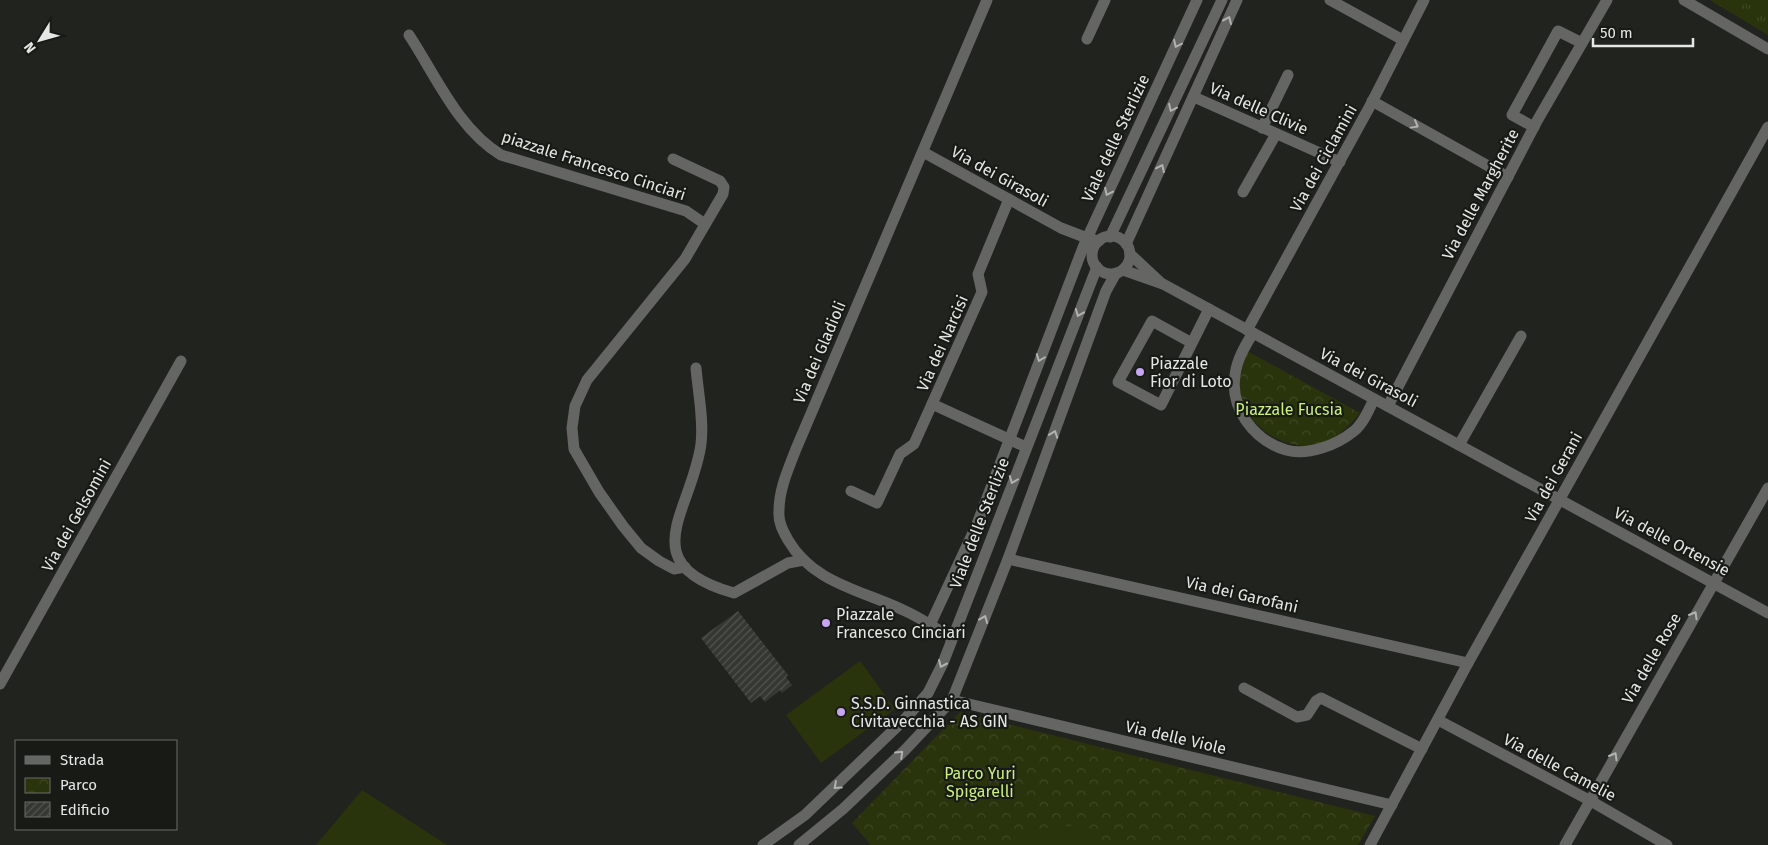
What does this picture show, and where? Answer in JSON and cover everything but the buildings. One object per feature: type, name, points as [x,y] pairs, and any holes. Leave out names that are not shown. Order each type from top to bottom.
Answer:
[{"type":"street","name":"Via dei Gladioli","points":[[952,638],[903,610],[845,588],[816,572],[794,550],[782,530],[778,513],[782,487],[856,305],[987,0]]},
{"type":"street","points":[[1087,39],[1105,0]]},
{"type":"street","name":"Viale delle Sterlizie","points":[[930,625],[977,524],[1085,242],[1197,0]]},
{"type":"street","points":[[1120,272],[1109,274],[1097,267],[1093,254],[1105,239],[1222,0]]},
{"type":"street","points":[[798,845],[843,809],[905,750],[952,700],[1008,559],[1106,291],[1128,264],[1128,249],[1237,0]]},
{"type":"street","points":[[1330,0],[1403,40]]},
{"type":"street","name":"Via dei Ciclamini","points":[[1250,331],[1424,0]]},
{"type":"street","name":"Via delle Margherite","points":[[1388,406],[1534,127],[1607,0]]},
{"type":"street","points":[[1684,0],[1768,49]]},
{"type":"street","points":[[1534,127],[1512,115],[1558,31],[1582,43]]},
{"type":"street","name":"piazzale Francesco Cinciari","points":[[409,35],[455,108],[472,132],[487,147],[501,155],[686,211],[705,224]]},
{"type":"street","points":[[1262,128],[1288,75]]},
{"type":"street","name":"Via delle Clivie","points":[[1194,97],[1340,162]]},
{"type":"street","points":[[1372,101],[1508,176]]},
{"type":"street","name":"Via dei Gerani","points":[[1370,845],[1468,663],[1768,127]]},
{"type":"street","points":[[1244,192],[1276,134]]},
{"type":"street","name":"Via dei Girasoli","points":[[923,152],[1085,242],[1093,254]]},
{"type":"street","name":"piazzale Francesco Cinciari","points":[[673,159],[720,181],[724,187],[717,206],[685,259],[587,380],[576,406],[572,428],[574,450],[599,492],[623,526],[641,548],[658,561],[674,569],[685,567]]},
{"type":"street","name":"Via dei Narcisi","points":[[1009,199],[978,274],[982,292],[932,404],[1026,447]]},
{"type":"street","name":"Via dei Girasoli","points":[[1085,242],[1105,239]]},
{"type":"street","points":[[1105,239],[1120,239],[1128,249]]},
{"type":"street","name":"Via dei Girasoli","points":[[1128,249],[1163,284]]},
{"type":"street","name":"Viale delle Sterlizie","points":[[764,845],[805,815],[905,719],[928,693],[943,663],[1097,267]]},
{"type":"street","name":"Via dei Girasoli","points":[[1120,272],[1163,284],[1559,499]]},
{"type":"street","points":[[1192,343],[1152,322],[1118,382],[1160,405],[1192,343],[1209,310]]},
{"type":"street","points":[[1250,331],[1235,374],[1235,400],[1244,419],[1255,432],[1269,441],[1286,450],[1305,452],[1323,448],[1355,431],[1374,399]]},
{"type":"street","points":[[1459,445],[1521,336]]},
{"type":"street","name":"Via dei Gelsomini","points":[[0,684],[181,361]]},
{"type":"street","name":"piazzale Francesco Cinciari","points":[[696,368],[701,442],[697,466],[674,531],[674,550],[693,576],[718,589],[734,593],[788,563],[804,560]]},
{"type":"street","points":[[851,491],[877,503],[900,454],[914,444],[932,404]]},
{"type":"street","name":"Via delle Rose","points":[[1565,845],[1768,488]]},
{"type":"street","name":"Via delle Ortensie","points":[[1559,499],[1768,612]]},
{"type":"street","name":"Via dei Garofani","points":[[1008,559],[1468,663]]},
{"type":"street","points":[[1244,688],[1297,717],[1308,715],[1316,701],[1321,698],[1422,750]]},
{"type":"street","name":"Via delle Viole","points":[[952,700],[1392,805]]},
{"type":"street","name":"Via delle Camelie","points":[[1438,720],[1589,800],[1666,845]]},
{"type":"green space","points":[[1710,0],[1768,0],[1768,35]]},
{"type":"green space","name":"Piazzale Fucsia","points":[[1247,351],[1360,413],[1336,436],[1318,445],[1292,444],[1268,434],[1250,416],[1240,392],[1240,376]]},
{"type":"green space","name":"S.S.D. Ginnastica Civitavecchia - AS GIN","points":[[860,661],[895,709],[821,763],[786,715]]},
{"type":"green space","name":"Parco Yuri Spigarelli","points":[[960,712],[1375,816],[1358,845],[871,845],[852,823]]},
{"type":"green space","points":[[362,790],[447,845],[316,845]]},
{"type":"green space","points":[[1089,824],[1091,845],[1027,845],[1026,830]]},
{"type":"place","name":"Piazzale Fior di Loto","points":[[1140,372]]},
{"type":"place","name":"Piazzale Francesco Cinciari","points":[[826,623]]},
{"type":"place","name":"S.S.D. Ginnastica Civitavecchia - AS GIN","points":[[841,712]]}]
